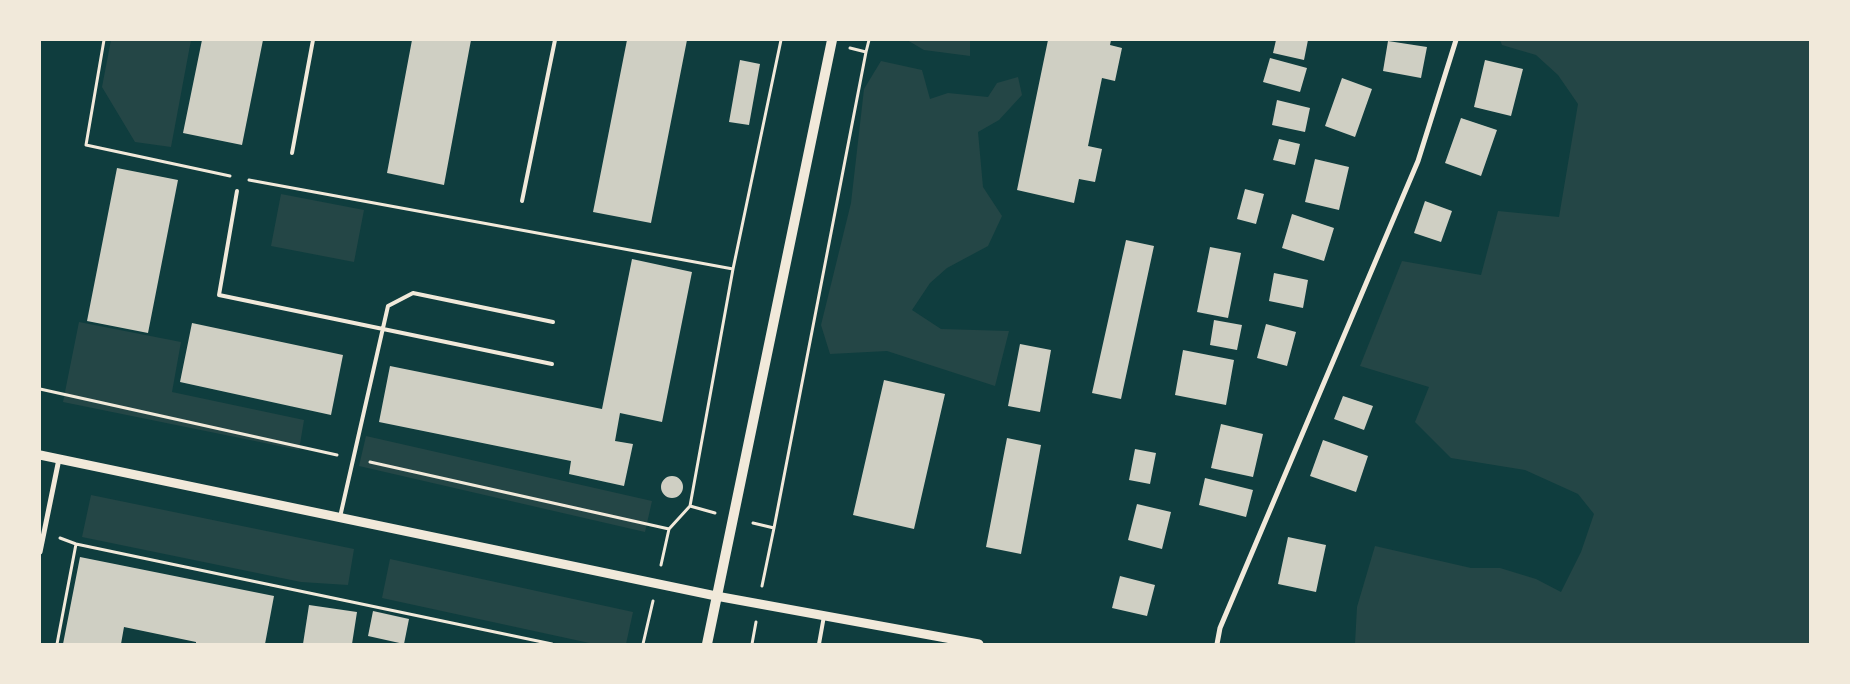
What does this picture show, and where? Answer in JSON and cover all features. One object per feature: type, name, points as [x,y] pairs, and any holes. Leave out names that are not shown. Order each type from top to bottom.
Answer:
[{"type":"main road","points":[[707,644],[832,40]]},
{"type":"street","points":[[1217,644],[1220,628],[1418,161],[1456,40]]},
{"type":"street","points":[[40,455],[656,584],[979,644]]},
{"type":"street","points":[[40,552],[59,459]]},
{"type":"lane","points":[[292,153],[313,40]]},
{"type":"lane","points":[[522,200],[555,40]]},
{"type":"lane","points":[[237,192],[219,295],[552,364]]},
{"type":"lane","points":[[340,517],[388,306],[413,293],[553,322]]},
{"type":"lane","points":[[818,644],[824,616]]},
{"type":"path","points":[[104,40],[86,145],[239,178],[733,269]]},
{"type":"path","points":[[643,644],[670,529],[690,506],[733,269],[781,40]]},
{"type":"path","points":[[690,506],[774,528],[866,52]]},
{"type":"path","points":[[44,533],[76,544],[552,644]]},
{"type":"path","points":[[57,644],[76,544]]},
{"type":"shaded area","points":[[111,40],[191,40],[171,147],[135,142],[102,87]]},
{"type":"shaded area","points":[[907,40],[970,40],[970,56],[924,50]]},
{"type":"shaded area","points":[[1500,40],[1810,40],[1810,644],[1355,644],[1357,607],[1375,546],[1471,568],[1500,568],[1536,579],[1561,592],[1581,552],[1594,514],[1578,494],[1525,470],[1451,458],[1415,422],[1429,387],[1360,366],[1402,261],[1481,275],[1498,211],[1559,217],[1578,104],[1558,75],[1536,55],[1502,45]]},
{"type":"shaded area","points":[[881,61],[922,70],[930,99],[948,93],[988,97],[997,83],[1018,77],[1022,95],[999,120],[978,132],[983,187],[1002,216],[988,246],[947,268],[930,283],[912,310],[941,329],[1009,331],[995,386],[887,351],[830,354],[821,325],[851,203],[864,89]]},
{"type":"shaded area","points":[[281,194],[364,210],[354,262],[271,246]]},
{"type":"shaded area","points":[[79,322],[181,342],[172,392],[304,420],[299,450],[63,402]]},
{"type":"shaded area","points":[[366,436],[652,501],[645,532],[359,466]]},
{"type":"shaded area","points":[[91,495],[354,549],[348,585],[301,582],[82,537]]},
{"type":"shaded area","points":[[390,559],[633,612],[626,644],[594,644],[382,598]]},
{"type":"building","points":[[202,40],[263,40],[242,145],[183,133]]},
{"type":"building","points":[[412,40],[471,40],[444,185],[387,173]]},
{"type":"building","points":[[627,40],[687,40],[651,223],[593,212]]},
{"type":"building","points":[[1048,40],[1111,40],[1110,45],[1122,48],[1115,81],[1102,78],[1088,146],[1102,149],[1095,182],[1079,179],[1074,203],[1017,190]]},
{"type":"building","points":[[1276,40],[1308,40],[1304,60],[1273,53]]},
{"type":"building","points":[[1388,41],[1427,47],[1421,78],[1383,71]]},
{"type":"building","points":[[1270,58],[1307,68],[1300,92],[1263,82]]},
{"type":"building","points":[[740,60],[760,64],[749,125],[729,122]]},
{"type":"building","points":[[1485,60],[1523,69],[1511,116],[1474,107]]},
{"type":"building","points":[[1342,78],[1372,89],[1355,137],[1325,126]]},
{"type":"building","points":[[1277,100],[1310,108],[1305,132],[1272,125]]},
{"type":"building","points":[[1461,118],[1497,130],[1481,176],[1445,163]]},
{"type":"building","points":[[1279,139],[1300,144],[1295,165],[1273,160]]},
{"type":"building","points":[[1315,159],[1349,167],[1339,210],[1305,202]]},
{"type":"building","points":[[117,168],[178,180],[148,333],[87,321]]},
{"type":"building","points":[[1245,189],[1264,194],[1256,224],[1237,219]]},
{"type":"building","points":[[1425,201],[1452,211],[1441,242],[1414,233]]},
{"type":"building","points":[[1292,214],[1334,228],[1324,261],[1282,248]]},
{"type":"building","points":[[1126,240],[1154,246],[1121,399],[1092,393]]},
{"type":"building","points":[[1210,247],[1241,253],[1228,318],[1197,312]]},
{"type":"building","points":[[632,259],[692,272],[662,422],[620,413],[615,441],[633,444],[624,486],[569,474],[571,461],[379,422],[390,366],[602,409]]},
{"type":"building","points":[[1274,273],[1308,280],[1303,308],[1269,301]]},
{"type":"building","points":[[1214,320],[1242,325],[1237,350],[1210,345]]},
{"type":"building","points":[[192,323],[343,355],[331,415],[180,382]]},
{"type":"building","points":[[1266,324],[1296,332],[1287,366],[1257,358]]},
{"type":"building","points":[[1020,344],[1051,350],[1040,412],[1008,406]]},
{"type":"building","points":[[1183,350],[1234,360],[1226,405],[1175,395]]},
{"type":"building","points":[[884,380],[945,394],[914,529],[853,515]]},
{"type":"building","points":[[1343,396],[1373,406],[1364,430],[1334,419]]},
{"type":"building","points":[[1221,424],[1263,434],[1253,477],[1211,468]]},
{"type":"building","points":[[1007,438],[1041,445],[1021,554],[986,547]]},
{"type":"building","points":[[1323,440],[1368,456],[1356,492],[1310,476]]},
{"type":"building","points":[[1135,449],[1156,453],[1150,484],[1129,480]]},
{"type":"building","points":[[672,476],[680,479],[683,487],[680,495],[672,498],[664,495],[661,487],[664,479]]},
{"type":"building","points":[[1205,478],[1253,490],[1246,517],[1199,505]]},
{"type":"building","points":[[1137,504],[1171,512],[1162,549],[1128,540]]},
{"type":"building","points":[[1288,537],[1326,545],[1316,592],[1278,584]]},
{"type":"building","points":[[80,557],[274,596],[265,644],[196,644],[196,642],[124,627],[121,644],[63,644]]},
{"type":"building","points":[[1120,576],[1155,585],[1147,616],[1112,608]]},
{"type":"building","points":[[309,605],[357,612],[352,644],[303,644]]},
{"type":"building","points":[[373,611],[409,619],[404,644],[368,636]]}]
